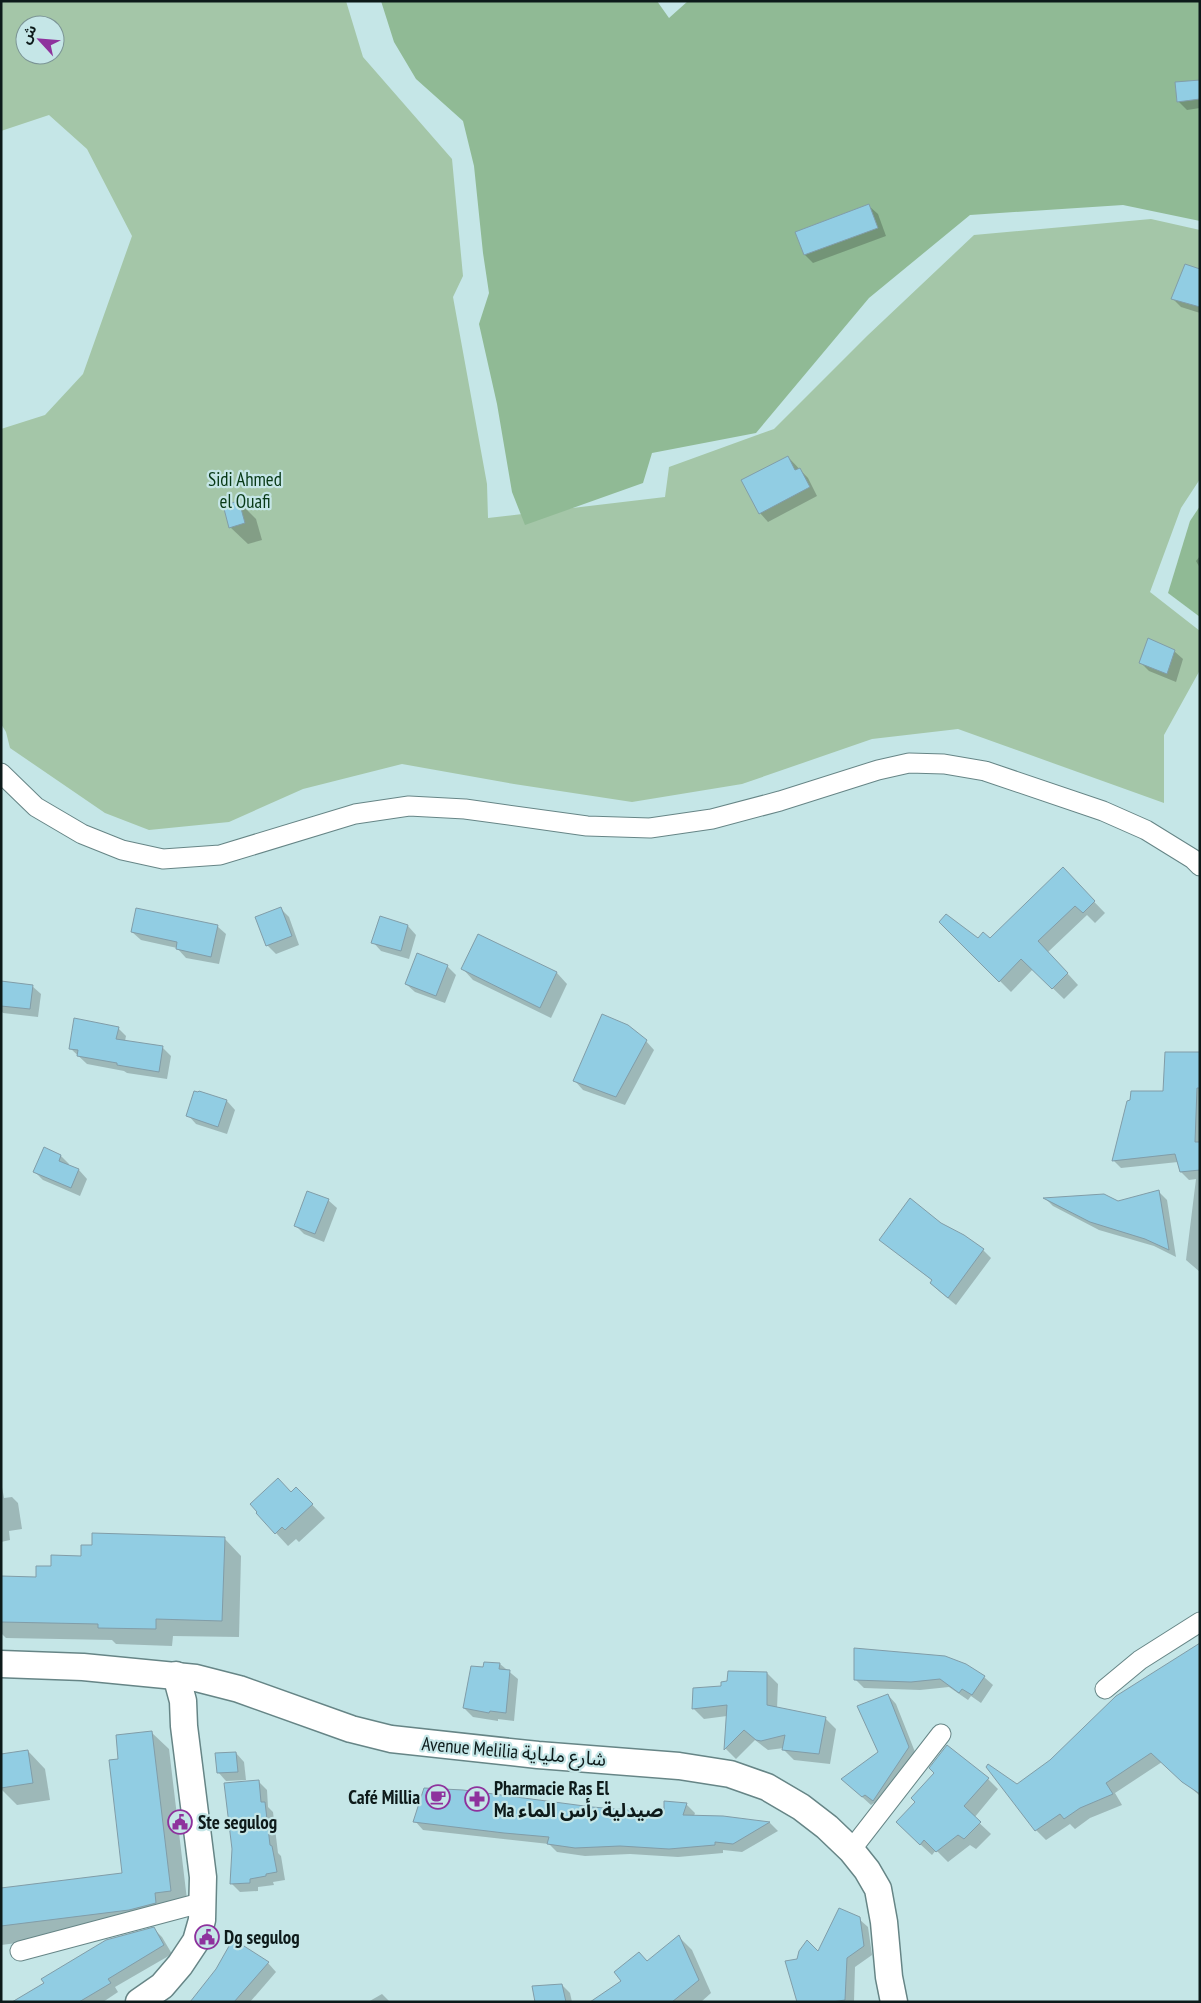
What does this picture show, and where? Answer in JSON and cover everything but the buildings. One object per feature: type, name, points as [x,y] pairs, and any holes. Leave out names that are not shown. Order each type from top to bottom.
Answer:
[{"type":"street","points":[[1,773],[36,807],[82,834],[122,850],[163,859],[220,855],[355,814],[409,806],[465,809],[588,826],[650,828],[712,819],[780,801],[878,770],[909,763],[944,764],[985,771],[1103,810],[1146,830],[1193,858],[1200,866]]},
{"type":"street","points":[[1105,1689],[1140,1660],[1200,1622]]},
{"type":"street","name":"Avenue Melilia شارع ملياية","points":[[1,1664],[83,1667],[196,1678],[239,1689],[351,1729],[391,1739],[528,1754],[679,1766],[730,1774],[767,1786],[827,1827],[851,1850],[867,1870],[878,1890],[884,1922],[892,2000]]},
{"type":"street","points":[[138,2002],[162,1986],[180,1965],[196,1941],[202,1920],[204,1902],[203,1877],[184,1726],[183,1701],[176,1675]]},
{"type":"street","points":[[851,1850],[941,1734]]},
{"type":"street","points":[[20,1951],[204,1902]]},
{"type":"green space","name":"Sidi Ahmed el Ouafi","points":[[1,1],[346,1],[363,57],[452,159],[463,276],[453,297],[487,484],[488,518],[665,497],[669,467],[774,429],[867,336],[974,235],[1151,219],[1200,230],[1200,479],[1181,508],[1150,592],[1200,631],[1200,670],[1164,735],[1164,803],[958,729],[872,739],[742,784],[632,802],[402,764],[303,789],[229,822],[149,830],[105,813],[10,748],[6,732],[1,724],[1,429],[45,415],[83,374],[132,236],[87,149],[49,115],[1,131]]},
{"type":"green space","points":[[381,1],[657,1],[669,18],[688,1],[1200,1],[1200,221],[1123,205],[970,215],[869,298],[756,433],[652,453],[643,483],[525,525],[512,492],[497,404],[479,324],[489,293],[474,166],[463,121],[416,79],[394,42]]},
{"type":"green space","points":[[1200,506],[1200,617],[1168,593],[1190,521]]},
{"type":"place","name":"Café Millia","points":[[438,1797]]},
{"type":"place","name":"Pharmacie Ras El Ma صيدلية رأس الماء","points":[[477,1799]]},
{"type":"place","name":"Ste segulog","points":[[180,1822]]},
{"type":"place","name":"Dg segulog","points":[[207,1937]]}]
